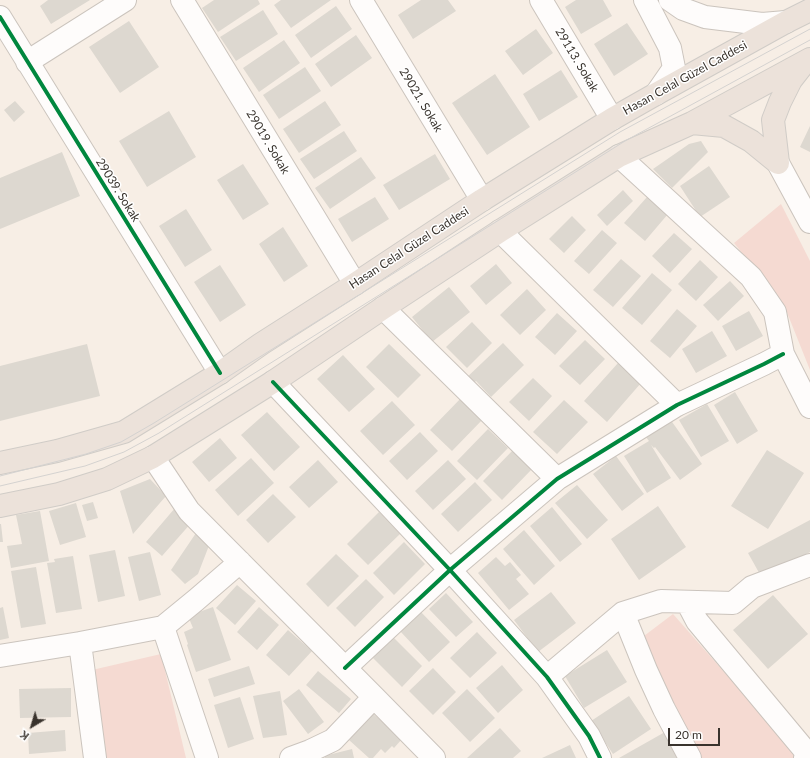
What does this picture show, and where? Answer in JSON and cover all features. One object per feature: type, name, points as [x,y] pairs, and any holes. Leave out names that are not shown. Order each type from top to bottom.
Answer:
[{"type":"main road","name":"Hasan Celal Güzel Caddesi","points":[[0,463],[57,451],[124,432],[220,373],[261,344],[482,200],[612,120],[656,94],[810,10]]},
{"type":"main road","points":[[0,506],[59,494],[107,479],[153,457],[273,382],[500,231],[619,156],[692,123],[808,60]]},
{"type":"main road","points":[[778,163],[773,120],[791,80],[808,60]]},
{"type":"main road","points":[[692,123],[724,126],[751,141],[778,163]]},
{"type":"street","points":[[27,62],[125,0]]},
{"type":"street","name":"29019. Sokak","points":[[182,0],[355,284]]},
{"type":"street","name":"29021. Sokak","points":[[361,0],[482,200]]},
{"type":"street","name":"29113. Sokak","points":[[541,0],[612,120]]},
{"type":"street","points":[[645,0],[670,48],[674,68],[656,94]]},
{"type":"street","points":[[670,0],[683,8],[705,17],[762,24],[786,22]]},
{"type":"street","name":"29039. Sokak","points":[[0,17],[220,373]]},
{"type":"street","points":[[619,156],[751,277],[775,312],[783,354],[810,407]]},
{"type":"street","points":[[778,163],[810,222]]},
{"type":"street","points":[[500,231],[677,405]]},
{"type":"street","points":[[383,308],[556,479]]},
{"type":"street","points":[[345,668],[450,570],[556,479],[677,405],[783,354]]},
{"type":"street","points":[[273,382],[450,570],[547,677],[589,736],[600,758]]},
{"type":"street","points":[[153,457],[188,511],[434,758]]},
{"type":"street","points":[[0,656],[80,643],[162,626],[196,600],[240,562]]},
{"type":"street","points":[[547,677],[623,613],[661,601],[733,603],[752,588],[810,564]]},
{"type":"street","points":[[687,602],[696,621],[807,753],[805,758]]},
{"type":"street","points":[[623,613],[646,670],[664,709],[690,758]]},
{"type":"street","points":[[162,626],[208,758]]},
{"type":"street","points":[[80,643],[95,758]]},
{"type":"street","points":[[291,758],[333,740],[374,697]]},
{"type":"shaded area","points":[[781,204],[810,261],[810,370],[784,305],[734,243]]},
{"type":"shaded area","points":[[673,614],[800,758],[699,758],[640,639]]},
{"type":"shaded area","points":[[161,654],[186,758],[103,758],[92,670]]},
{"type":"building","points":[[48,0],[90,0],[51,24],[40,6]]},
{"type":"building","points":[[214,0],[258,0],[260,4],[218,32],[202,8]]},
{"type":"building","points":[[281,0],[331,0],[291,28],[274,5]]},
{"type":"building","points":[[421,0],[448,0],[456,11],[413,39],[398,15]]},
{"type":"building","points":[[576,0],[603,0],[612,16],[581,34],[565,7]]},
{"type":"building","points":[[336,6],[352,29],[311,58],[295,35]]},
{"type":"building","points":[[263,10],[278,34],[236,61],[220,37]]},
{"type":"building","points":[[129,21],[159,67],[120,93],[89,47]]},
{"type":"building","points":[[627,23],[648,54],[614,76],[594,44]]},
{"type":"building","points":[[536,29],[553,53],[523,75],[505,51]]},
{"type":"building","points":[[356,35],[372,58],[331,87],[315,64]]},
{"type":"building","points":[[284,40],[300,63],[259,92],[243,68]]},
{"type":"building","points":[[305,67],[321,91],[279,119],[263,95]]},
{"type":"building","points":[[561,70],[578,97],[539,121],[523,94]]},
{"type":"building","points":[[495,74],[530,127],[487,155],[452,103]]},
{"type":"building","points":[[15,101],[25,112],[14,122],[4,110]]},
{"type":"building","points":[[325,101],[341,125],[299,153],[283,129]]},
{"type":"building","points":[[169,111],[196,157],[147,187],[119,141]]},
{"type":"building","points":[[810,126],[810,152],[800,147]]},
{"type":"building","points":[[344,131],[357,151],[314,179],[300,159]]},
{"type":"building","points":[[701,141],[708,152],[672,188],[653,169],[689,144]]},
{"type":"building","points":[[62,152],[80,196],[0,229],[0,178]]},
{"type":"building","points":[[435,154],[450,179],[399,210],[383,185]]},
{"type":"building","points":[[361,157],[376,178],[330,209],[315,188]]},
{"type":"building","points":[[243,164],[269,204],[243,220],[217,180]]},
{"type":"building","points":[[709,166],[730,197],[700,217],[680,186]]},
{"type":"building","points":[[623,190],[633,201],[607,226],[597,215]]},
{"type":"building","points":[[375,197],[389,219],[352,242],[338,219]]},
{"type":"building","points":[[647,197],[668,214],[645,241],[624,223]]},
{"type":"building","points":[[186,209],[212,250],[185,267],[159,226]]},
{"type":"building","points":[[572,216],[586,230],[564,253],[549,239]]},
{"type":"building","points":[[283,227],[308,266],[284,282],[259,244]]},
{"type":"building","points":[[602,230],[617,243],[589,274],[574,261]]},
{"type":"building","points":[[674,233],[692,249],[670,273],[652,256]]},
{"type":"building","points":[[621,259],[641,276],[613,307],[593,290]]},
{"type":"building","points":[[700,260],[718,277],[696,301],[678,284]]},
{"type":"building","points":[[496,264],[512,283],[486,305],[470,286]]},
{"type":"building","points":[[220,265],[246,305],[220,322],[194,282]]},
{"type":"building","points":[[652,273],[672,290],[642,325],[622,308]]},
{"type":"building","points":[[730,281],[744,296],[718,321],[703,305]]},
{"type":"building","points":[[449,287],[470,312],[432,342],[412,317]]},
{"type":"building","points":[[527,289],[546,310],[520,335],[500,315]]},
{"type":"building","points":[[677,309],[697,326],[670,358],[650,341]]},
{"type":"building","points":[[749,311],[763,336],[736,351],[722,326]]},
{"type":"building","points":[[557,313],[577,331],[555,355],[535,337]]},
{"type":"building","points":[[472,322],[492,343],[467,368],[446,347]]},
{"type":"building","points":[[712,331],[727,356],[696,373],[682,349]]},
{"type":"building","points":[[585,340],[605,359],[580,385],[559,366]]},
{"type":"building","points":[[503,343],[524,365],[491,397],[476,381],[470,386],[464,380]]},
{"type":"building","points":[[87,344],[100,396],[0,421],[0,366]]},
{"type":"building","points":[[389,344],[421,375],[398,398],[366,367]]},
{"type":"building","points":[[343,355],[375,389],[349,412],[317,379]]},
{"type":"building","points":[[618,363],[641,383],[607,422],[584,401]]},
{"type":"building","points":[[533,378],[552,396],[529,421],[509,402]]},
{"type":"building","points":[[735,392],[758,431],[737,444],[714,405]]},
{"type":"building","points":[[463,396],[485,417],[452,451],[430,430]]},
{"type":"building","points":[[564,400],[588,422],[557,454],[533,432]]},
{"type":"building","points":[[392,401],[415,425],[383,455],[360,431]]},
{"type":"building","points":[[707,404],[729,441],[701,457],[679,420]]},
{"type":"building","points":[[267,412],[300,447],[274,471],[241,435]]},
{"type":"building","points":[[670,419],[702,464],[680,480],[655,447],[654,448],[651,445],[671,478],[647,493],[624,456],[649,441],[645,436]]},
{"type":"building","points":[[488,429],[508,448],[477,480],[457,461]]},
{"type":"building","points":[[420,432],[438,451],[407,480],[389,461]]},
{"type":"building","points":[[220,438],[237,458],[209,482],[192,462]]},
{"type":"building","points":[[514,449],[533,468],[502,500],[483,481]]},
{"type":"building","points":[[767,450],[804,473],[768,529],[731,506]]},
{"type":"building","points":[[616,456],[644,494],[622,511],[593,474]]},
{"type":"building","points":[[251,458],[274,483],[238,516],[215,490]]},
{"type":"building","points":[[318,460],[338,482],[309,508],[289,487]]},
{"type":"building","points":[[448,460],[466,479],[433,510],[415,491]]},
{"type":"building","points":[[150,479],[166,496],[133,534],[120,491]]},
{"type":"building","points":[[475,482],[492,500],[458,532],[441,514]]},
{"type":"building","points":[[577,485],[608,520],[587,539],[555,503]]},
{"type":"building","points":[[273,494],[296,517],[268,543],[246,520]]},
{"type":"building","points":[[93,502],[98,518],[87,521],[82,505]]},
{"type":"building","points":[[76,503],[86,537],[60,545],[49,511]]},
{"type":"building","points":[[658,506],[686,547],[639,580],[611,539]]},
{"type":"building","points":[[552,507],[582,544],[560,562],[530,526]]},
{"type":"building","points":[[175,508],[192,522],[162,556],[146,542]]},
{"type":"building","points":[[40,511],[49,561],[11,568],[7,546],[22,544],[16,515]]},
{"type":"building","points":[[379,512],[400,534],[368,565],[347,544]]},
{"type":"building","points":[[810,520],[810,552],[762,578],[748,553]]},
{"type":"building","points":[[1,524],[3,542],[0,542]]},
{"type":"building","points":[[524,530],[555,566],[534,585],[503,549]]},
{"type":"building","points":[[196,533],[210,543],[198,574],[185,584],[171,570]]},
{"type":"building","points":[[404,542],[425,564],[394,595],[373,573]]},
{"type":"building","points":[[115,550],[125,596],[98,602],[89,555]]},
{"type":"building","points":[[150,552],[161,595],[139,601],[128,557]]},
{"type":"building","points":[[336,554],[359,576],[328,607],[306,584]]},
{"type":"building","points":[[73,556],[82,609],[56,613],[47,563],[55,562],[54,559]]},
{"type":"building","points":[[496,557],[505,566],[510,562],[521,575],[516,579],[529,594],[509,610],[478,573]]},
{"type":"building","points":[[36,567],[46,624],[21,628],[11,571]]},
{"type":"building","points":[[366,579],[384,597],[355,627],[336,608]]},
{"type":"building","points":[[237,585],[256,601],[235,625],[216,608]]},
{"type":"building","points":[[551,592],[576,623],[538,652],[514,620]]},
{"type":"building","points":[[446,593],[473,622],[456,637],[429,609]]},
{"type":"building","points":[[773,595],[808,634],[768,669],[733,630]]},
{"type":"building","points":[[3,607],[9,638],[0,640],[0,608]]},
{"type":"building","points":[[213,607],[231,660],[196,672],[184,632],[193,628],[188,616]]},
{"type":"building","points":[[259,607],[279,625],[257,650],[237,632]]},
{"type":"building","points":[[420,611],[450,642],[429,662],[400,631]]},
{"type":"building","points":[[288,630],[312,651],[289,676],[266,655]]},
{"type":"building","points":[[477,632],[497,653],[470,678],[450,658]]},
{"type":"building","points":[[393,637],[422,666],[402,687],[373,658]]},
{"type":"building","points":[[607,650],[627,682],[584,708],[565,676]]},
{"type":"building","points":[[502,665],[523,690],[498,713],[476,688]]},
{"type":"building","points":[[249,666],[255,684],[214,697],[208,679]]},
{"type":"building","points":[[433,668],[456,692],[433,715],[409,691]]},
{"type":"building","points":[[318,671],[351,699],[339,713],[306,685]]},
{"type":"building","points":[[71,688],[71,717],[20,718],[19,689]]},
{"type":"building","points":[[299,689],[324,722],[308,734],[283,701]]},
{"type":"building","points":[[467,689],[495,718],[470,742],[442,713]]},
{"type":"building","points":[[280,691],[287,735],[263,738],[253,696]]},
{"type":"building","points":[[629,696],[651,729],[613,754],[591,721]]},
{"type":"building","points":[[240,697],[254,739],[228,748],[214,705]]},
{"type":"building","points":[[372,713],[402,739],[394,748],[392,746],[385,753],[381,749],[373,758],[369,758],[349,740]]},
{"type":"building","points":[[500,728],[521,751],[513,758],[467,758]]},
{"type":"building","points":[[65,730],[66,751],[29,754],[28,733]]},
{"type":"building","points":[[665,732],[680,758],[619,758]]},
{"type":"building","points":[[570,745],[576,758],[542,758]]},
{"type":"building","points":[[352,749],[354,758],[325,758],[324,756]]},
{"type":"tram line","points":[[0,476],[86,454],[121,442],[154,423],[620,132],[810,29]]},
{"type":"tram line","points":[[0,486],[85,466],[124,452],[159,433],[625,141],[810,40]]},
{"type":"cycle path","points":[[0,17],[220,373]]},
{"type":"cycle path","points":[[345,668],[450,570],[557,479],[677,405],[783,354]]},
{"type":"cycle path","points":[[273,382],[450,570],[547,677],[589,736],[600,758]]}]
